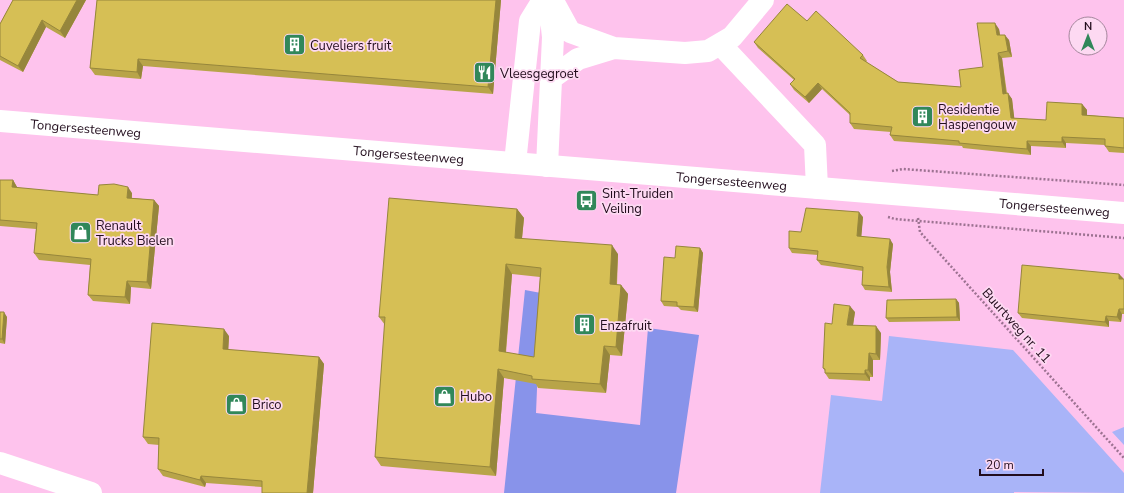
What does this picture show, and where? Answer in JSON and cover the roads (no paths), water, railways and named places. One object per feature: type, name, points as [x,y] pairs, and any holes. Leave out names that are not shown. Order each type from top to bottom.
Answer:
[{"type":"main road","points":[[515,163],[530,21],[543,0]]},
{"type":"main road","points":[[547,166],[553,77],[553,37],[549,0]]},
{"type":"main road","points":[[553,0],[570,32],[614,48],[685,53],[708,51],[732,37],[763,0]]},
{"type":"main road","points":[[720,44],[815,145],[818,188]]},
{"type":"main road","points":[[553,77],[578,59],[614,48]]},
{"type":"main road","name":"Tongersesteenweg","points":[[0,121],[1124,213]]},
{"type":"main road","points":[[0,463],[91,493]]},
{"type":"place","name":"Cuveliers fruit","points":[[294,45]]},
{"type":"place","name":"Vleesgegroet","points":[[484,73]]},
{"type":"place","name":"Residentie Haspengouw","points":[[922,116]]},
{"type":"place","name":"Sint-Truiden Veiling","points":[[586,200]]},
{"type":"place","name":"Renault Trucks Bielen","points":[[81,232]]},
{"type":"place","name":"Enzafruit","points":[[584,325]]},
{"type":"place","name":"Hubo","points":[[444,396]]},
{"type":"place","name":"Brico","points":[[236,404]]}]
